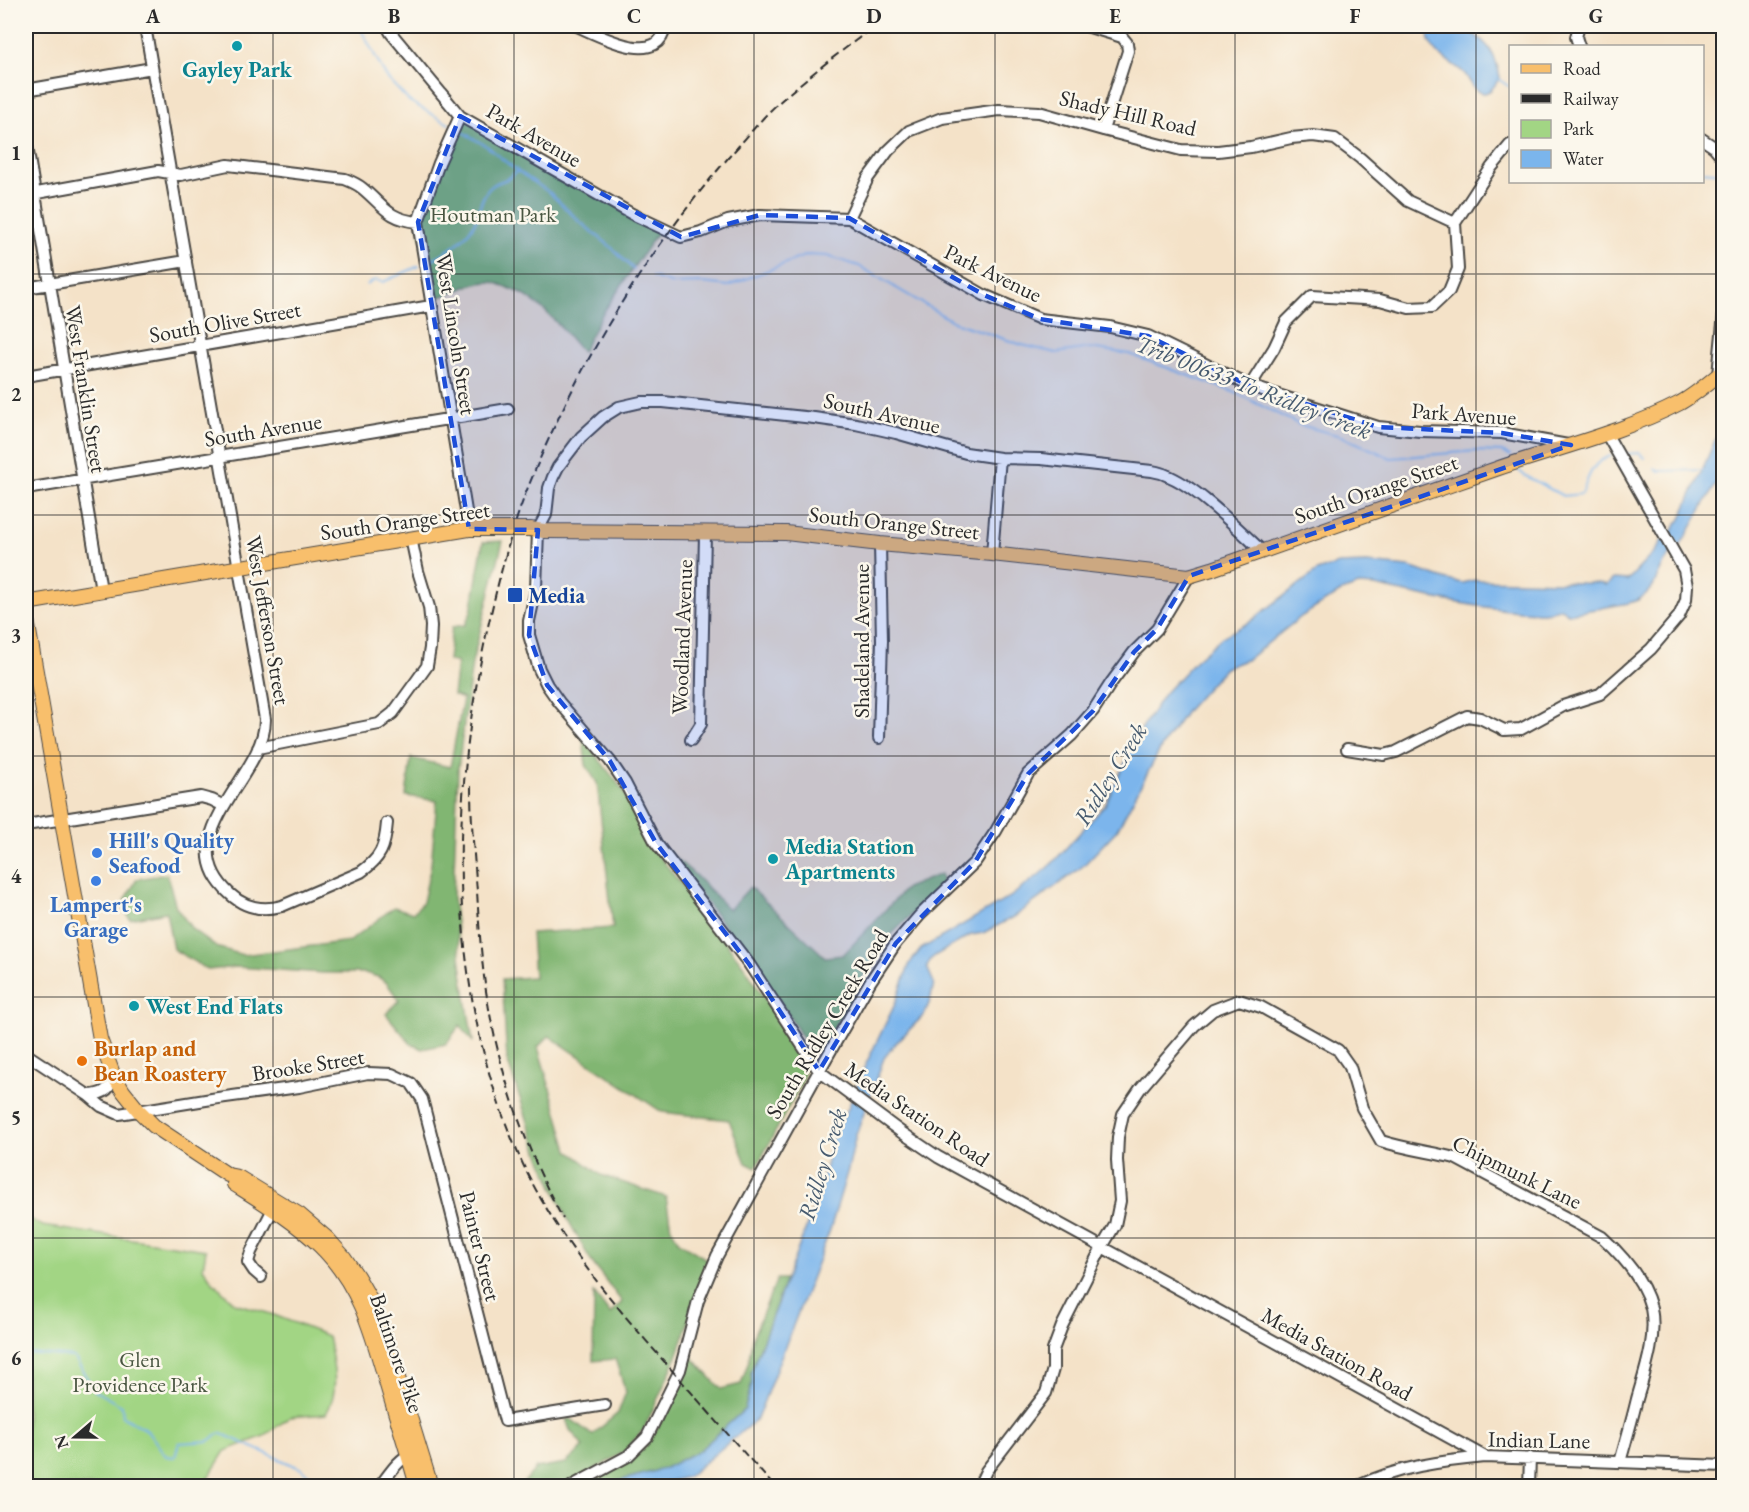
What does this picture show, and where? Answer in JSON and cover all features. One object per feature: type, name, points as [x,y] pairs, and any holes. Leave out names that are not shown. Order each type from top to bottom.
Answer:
[{"type":"main road","name":"South Orange Street","points":[[26,603],[469,529],[786,533],[1189,576],[1657,414],[1682,402],[1721,372]]},
{"type":"main road","points":[[26,614],[100,1039],[113,1074],[139,1112],[154,1126],[228,1175]]},
{"type":"main road","name":"Baltimore Pike","points":[[228,1175],[233,1184],[294,1223],[320,1246],[354,1291],[367,1318],[414,1452],[430,1486]]},
{"type":"main road","name":"Baltimore Pike","points":[[228,1175],[238,1177],[300,1215],[328,1239],[350,1266],[368,1295],[381,1323],[414,1452],[417,1486]]},
{"type":"street","name":"West Jefferson Street","points":[[145,26],[265,719],[263,735],[258,748],[212,830],[209,849],[212,867],[232,896],[246,904],[272,909],[294,902],[366,869],[381,853],[387,823]]},
{"type":"street","points":[[387,26],[460,116]]},
{"type":"street","points":[[577,26],[614,43],[643,48],[657,42],[666,29],[665,26]]},
{"type":"street","points":[[1086,26],[1122,37],[1127,43],[1128,51],[1103,130]]},
{"type":"street","points":[[1579,26],[1576,38],[1579,45]]},
{"type":"street","points":[[26,90],[152,68]]},
{"type":"street","name":"Shady Hill Road","points":[[849,218],[868,178],[888,151],[909,131],[942,118],[999,110],[1039,112],[1181,150],[1218,151],[1313,136],[1335,139],[1408,201],[1455,223]]},
{"type":"street","name":"Park Avenue","points":[[460,116],[632,214],[681,237],[728,221],[760,215],[849,218],[993,299],[1040,319],[1110,327],[1148,336],[1250,386],[1378,427],[1502,434],[1571,445]]},
{"type":"street","name":"West Lincoln Street","points":[[460,116],[439,163],[418,222],[469,529]]},
{"type":"street","name":"West Franklin Street","points":[[26,140],[30,194],[49,284],[101,590]]},
{"type":"street","points":[[1704,140],[1714,147],[1724,159]]},
{"type":"street","points":[[1250,386],[1274,348],[1286,322],[1312,296],[1380,300],[1409,309],[1432,307],[1449,291],[1458,269],[1455,223],[1491,168],[1509,146]]},
{"type":"street","points":[[30,194],[158,171],[181,175],[228,165],[345,178],[361,187],[385,211],[405,221],[418,222]]},
{"type":"street","points":[[26,288],[186,261]]},
{"type":"street","name":"South Olive Street","points":[[26,376],[431,306]]},
{"type":"street","points":[[1721,372],[1724,313]]},
{"type":"street","name":"South Avenue","points":[[534,530],[546,515],[549,488],[558,467],[581,437],[603,417],[619,407],[641,402],[663,402],[814,418],[897,433],[966,453],[1000,458],[1041,459],[1152,471],[1183,484],[1262,551]]},
{"type":"street","name":"South Avenue","points":[[26,489],[508,409]]},
{"type":"street","points":[[1347,749],[1384,756],[1467,716],[1480,718],[1504,730],[1521,729],[1563,706],[1600,694],[1650,649],[1679,616],[1686,600],[1687,586],[1684,570],[1606,433]]},
{"type":"street","points":[[992,554],[1000,458]]},
{"type":"street","name":"Media Station Road","points":[[534,530],[536,589],[529,621],[529,635],[532,652],[547,685],[610,761],[625,783],[656,843],[749,964],[819,1071],[938,1157],[1485,1457]]},
{"type":"street","name":"Woodland Avenue","points":[[691,740],[700,724],[705,533]]},
{"type":"street","points":[[258,748],[379,724],[393,713],[427,666],[430,648],[429,607],[411,538]]},
{"type":"street","name":"Shadeland Avenue","points":[[879,738],[882,640],[880,544]]},
{"type":"street","name":"South Ridley Creek Road","points":[[572,1486],[628,1456],[647,1437],[680,1370],[698,1301],[717,1256],[819,1071],[870,982],[896,943],[920,915],[975,862],[996,831],[1028,774],[1072,735],[1093,711],[1134,652],[1157,629],[1189,576]]},
{"type":"street","points":[[26,825],[201,797],[224,806]]},
{"type":"street","name":"Chipmunk Lane","points":[[980,1486],[986,1471],[1046,1393],[1053,1369],[1053,1350],[1062,1326],[1115,1225],[1120,1201],[1118,1137],[1123,1114],[1148,1080],[1194,1026],[1213,1011],[1239,1000],[1261,1007],[1338,1050],[1350,1067],[1362,1108],[1381,1141],[1455,1158],[1602,1237],[1620,1254],[1641,1284],[1651,1309],[1652,1331],[1648,1360],[1620,1462]]},
{"type":"street","name":"Brooke Street","points":[[26,1054],[116,1114],[299,1087],[368,1073],[392,1074],[411,1083]]},
{"type":"street","points":[[88,1095],[98,1095],[106,1091],[113,1074]]},
{"type":"street","name":"Painter Street","points":[[411,1083],[422,1099],[505,1421],[605,1405]]},
{"type":"street","points":[[261,1277],[248,1262],[273,1209]]},
{"type":"street","points":[[380,1486],[396,1466],[414,1452]]},
{"type":"street","name":"Indian Lane","points":[[1358,1486],[1387,1473],[1458,1459],[1485,1457],[1724,1466]]},
{"type":"street","points":[[1529,1486],[1530,1458]]},
{"type":"highlighted area","points":[[460,116],[681,237],[760,215],[849,218],[984,295],[1040,319],[1148,336],[1250,386],[1378,427],[1502,433],[1571,445],[1189,576],[1157,629],[1134,652],[1093,711],[1028,774],[975,862],[896,943],[819,1071],[749,964],[656,843],[610,761],[547,685],[529,635],[538,530],[469,529],[418,222]]},
{"type":"green space","name":"Houtman Park","points":[[460,116],[661,227],[601,316],[582,352],[539,305],[499,284],[478,283],[435,299],[418,222]]},
{"type":"green space","points":[[503,541],[472,663],[458,769],[453,897],[473,1042],[460,1025],[446,1044],[422,1049],[411,1044],[386,1014],[399,1000],[386,982],[378,977],[365,973],[323,973],[236,967],[208,970],[173,949],[166,912],[130,919],[122,906],[137,879],[167,874],[176,907],[192,929],[216,947],[243,955],[350,941],[394,907],[413,913],[423,902],[431,865],[437,801],[406,796],[411,758],[450,767],[463,699],[453,695],[457,663],[448,660],[452,627],[465,625],[471,612],[483,542]]},
{"type":"green space","points":[[583,738],[622,789],[653,848],[744,966],[805,1065],[803,1080],[756,1168],[746,1163],[729,1120],[662,1112],[549,1036],[538,1047],[568,1150],[601,1175],[666,1197],[671,1228],[679,1242],[708,1260],[678,1354],[644,1429],[624,1452],[567,1486],[521,1486],[536,1468],[566,1463],[584,1447],[570,1430],[566,1419],[571,1419],[592,1435],[618,1413],[626,1392],[615,1359],[593,1361],[594,1293],[610,1314],[622,1302],[591,1261],[568,1220],[540,1157],[507,1060],[502,979],[534,977],[531,933],[613,928],[597,783],[586,765]]},
{"type":"green space","points":[[666,850],[695,875],[729,910],[750,887],[825,957],[843,955],[906,888],[941,874],[943,883],[892,934],[868,969],[820,1051],[812,1053],[776,995]]},
{"type":"green space","name":"Glen Providence Park","points":[[26,1217],[42,1226],[206,1250],[203,1268],[213,1282],[235,1303],[328,1336],[335,1385],[331,1404],[326,1414],[290,1417],[264,1436],[225,1451],[203,1486],[26,1486]]},
{"type":"green space","points":[[777,1279],[786,1279],[751,1372],[752,1383],[745,1409],[700,1450],[663,1469],[600,1486],[584,1486],[629,1461],[642,1450],[656,1431],[690,1355],[721,1389],[741,1384],[749,1360],[752,1339]]},
{"type":"water","points":[[1431,26],[1460,27],[1484,42],[1494,57],[1500,77],[1492,89],[1484,93],[1477,91],[1465,74],[1433,48],[1428,39]]},
{"type":"water","points":[[1723,426],[1723,472],[1681,545],[1663,565],[1653,586],[1638,600],[1573,613],[1568,613],[1561,608],[1546,612],[1530,612],[1465,604],[1375,586],[1359,585],[1344,590],[1302,616],[1248,659],[1225,668],[1187,710],[1162,746],[1117,830],[1083,866],[1014,917],[983,933],[971,935],[931,959],[927,967],[934,983],[930,1001],[924,1015],[884,1058],[856,1135],[830,1230],[757,1419],[687,1477],[651,1486],[600,1486],[663,1469],[700,1450],[745,1409],[752,1383],[751,1372],[812,1212],[832,1139],[895,1004],[910,963],[921,949],[1010,897],[1048,868],[1105,805],[1140,731],[1164,694],[1196,660],[1222,637],[1248,623],[1317,571],[1338,564],[1367,563],[1409,567],[1463,583],[1475,580],[1607,585],[1613,579],[1628,580],[1681,519]]},
{"type":"waterway","name":"Trib 00633 To Ridley Creek","points":[[359,26],[387,78],[409,101],[449,124]]},
{"type":"waterway","points":[[1498,79],[1509,86]]},
{"type":"waterway","name":"Trib 00633 To Ridley Creek","points":[[461,131],[488,147],[550,193],[634,270]]},
{"type":"waterway","points":[[1704,171],[1724,173]]},
{"type":"waterway","points":[[431,260],[449,250],[466,236],[474,224],[488,190],[515,172],[519,172]]},
{"type":"waterway","name":"Trib 00633 To Ridley Creek","points":[[653,277],[673,284],[703,283],[728,286],[807,255],[827,256],[859,266],[954,322],[1022,345],[1056,353],[1090,348],[1129,354],[1234,392],[1300,425],[1341,436],[1391,458],[1476,451],[1502,452],[1510,456]]},
{"type":"waterway","points":[[367,285],[375,280],[383,282],[419,266]]},
{"type":"waterway","name":"Trib 00633 To Ridley Creek","points":[[1624,454],[1640,453],[1645,458]]},
{"type":"waterway","name":"Trib 00633 To Ridley Creek","points":[[1517,469],[1563,496],[1582,494],[1595,466],[1611,456]]},
{"type":"waterway","name":"Trib 00633 To Ridley Creek","points":[[1655,468],[1659,471],[1704,470]]},
{"type":"waterway","points":[[26,1353],[74,1357],[95,1391],[122,1406],[123,1417],[147,1430],[166,1456],[175,1457],[179,1443],[209,1441],[220,1433],[338,1486]]},
{"type":"railway","points":[[774,1486],[600,1286],[546,1208],[517,1151],[493,1086],[476,1019],[465,951],[461,883],[462,814],[468,745],[478,676],[492,609],[515,523],[525,495],[566,402],[643,269],[703,187],[782,100],[875,26]]},
{"type":"railway","points":[[471,786],[480,941],[491,1020],[506,1079],[525,1137],[563,1219]]},
{"type":"place","name":"Gayley Park","points":[[237,46]]},
{"type":"place","name":"Media","points":[[515,595]]},
{"type":"place","name":"Hill's Quality Seafood","points":[[97,853]]},
{"type":"place","name":"Media Station Apartments","points":[[773,859]]},
{"type":"place","name":"Lampert's Garage","points":[[96,881]]},
{"type":"place","name":"West End Flats","points":[[134,1006]]},
{"type":"place","name":"Burlap and Bean Roastery","points":[[82,1061]]},
{"type":"water label","name":"Ridley Creek","points":[[1110,774]]},
{"type":"water label","name":"Ridley Creek","points":[[822,1164]]}]
